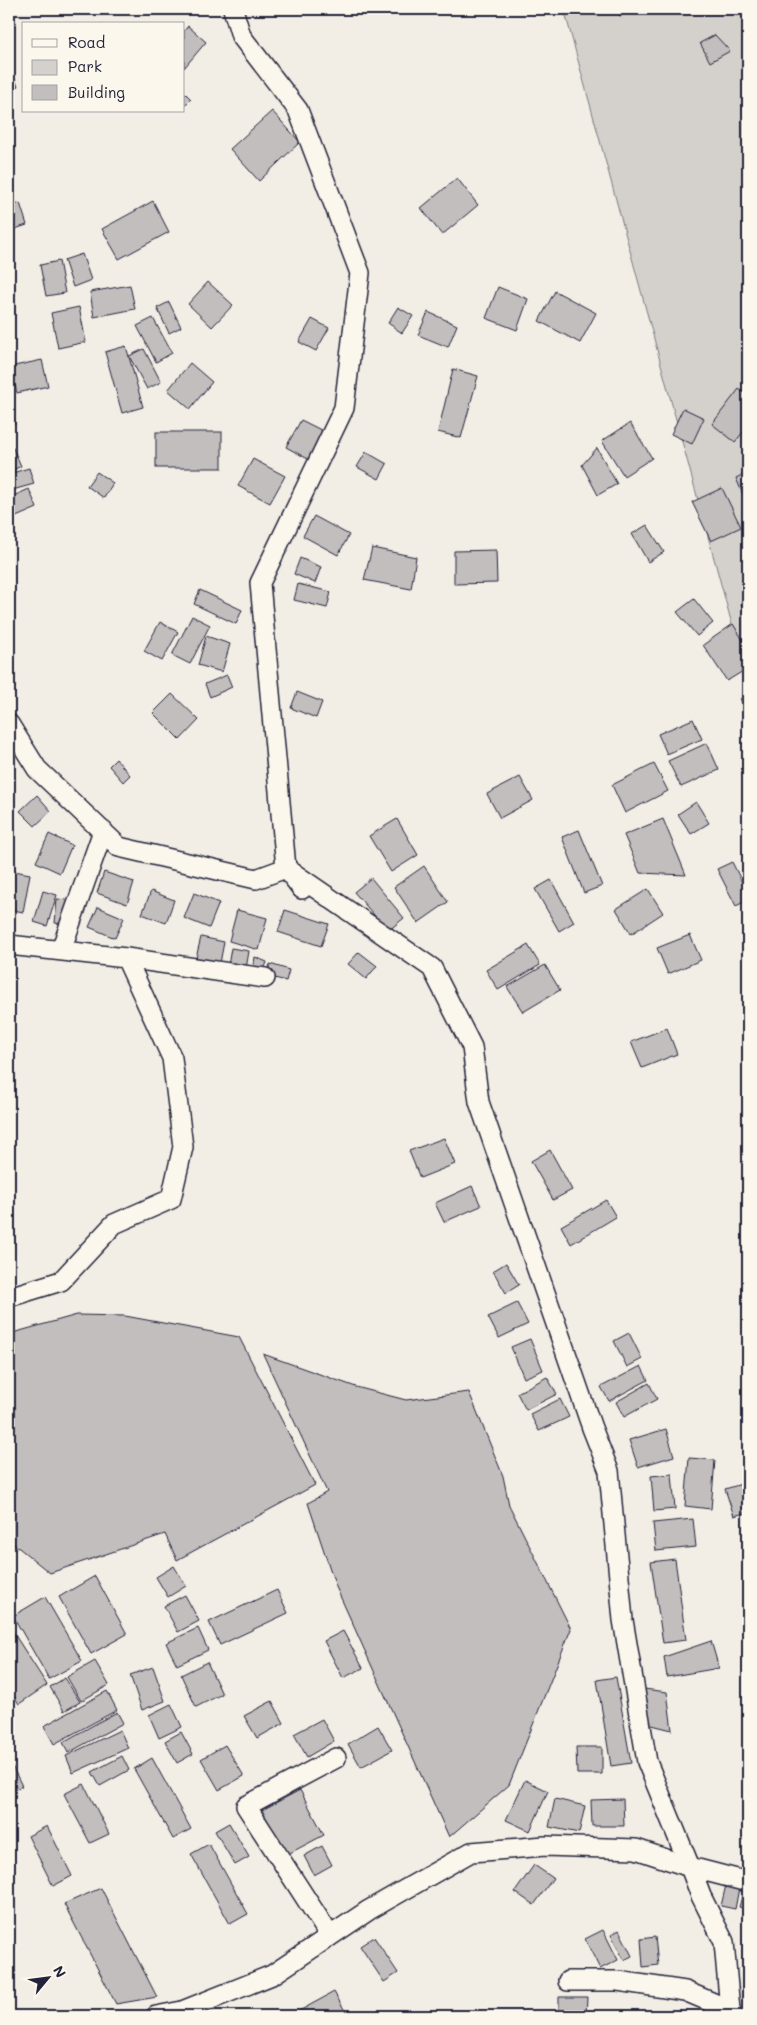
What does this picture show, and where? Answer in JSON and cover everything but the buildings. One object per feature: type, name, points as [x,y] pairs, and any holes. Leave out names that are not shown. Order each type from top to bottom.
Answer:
[{"type":"street","points":[[233,9],[241,36],[298,110],[360,273],[344,408],[260,582],[286,868],[302,889]]},
{"type":"street","points":[[9,724],[37,769],[120,847],[256,879],[286,868]]},
{"type":"street","points":[[61,950],[103,831]]},
{"type":"street","points":[[286,868],[432,968],[472,1047],[479,1102],[592,1428],[609,1471],[623,1620],[647,1762],[701,1896],[724,1942],[732,2013]]},
{"type":"street","points":[[9,945],[126,958],[265,978]]},
{"type":"street","points":[[9,1297],[61,1282],[114,1224],[171,1200],[183,1147],[172,1058],[126,958]]},
{"type":"street","points":[[330,1936],[246,1806],[336,1758]]},
{"type":"street","points":[[156,2016],[182,2011],[272,1975],[368,1910],[471,1852],[545,1846],[636,1849],[690,1867],[748,1882]]},
{"type":"street","points":[[568,1981],[618,1981],[685,1991],[732,2013]]},
{"type":"green space","points":[[564,9],[748,9],[748,683]]}]
